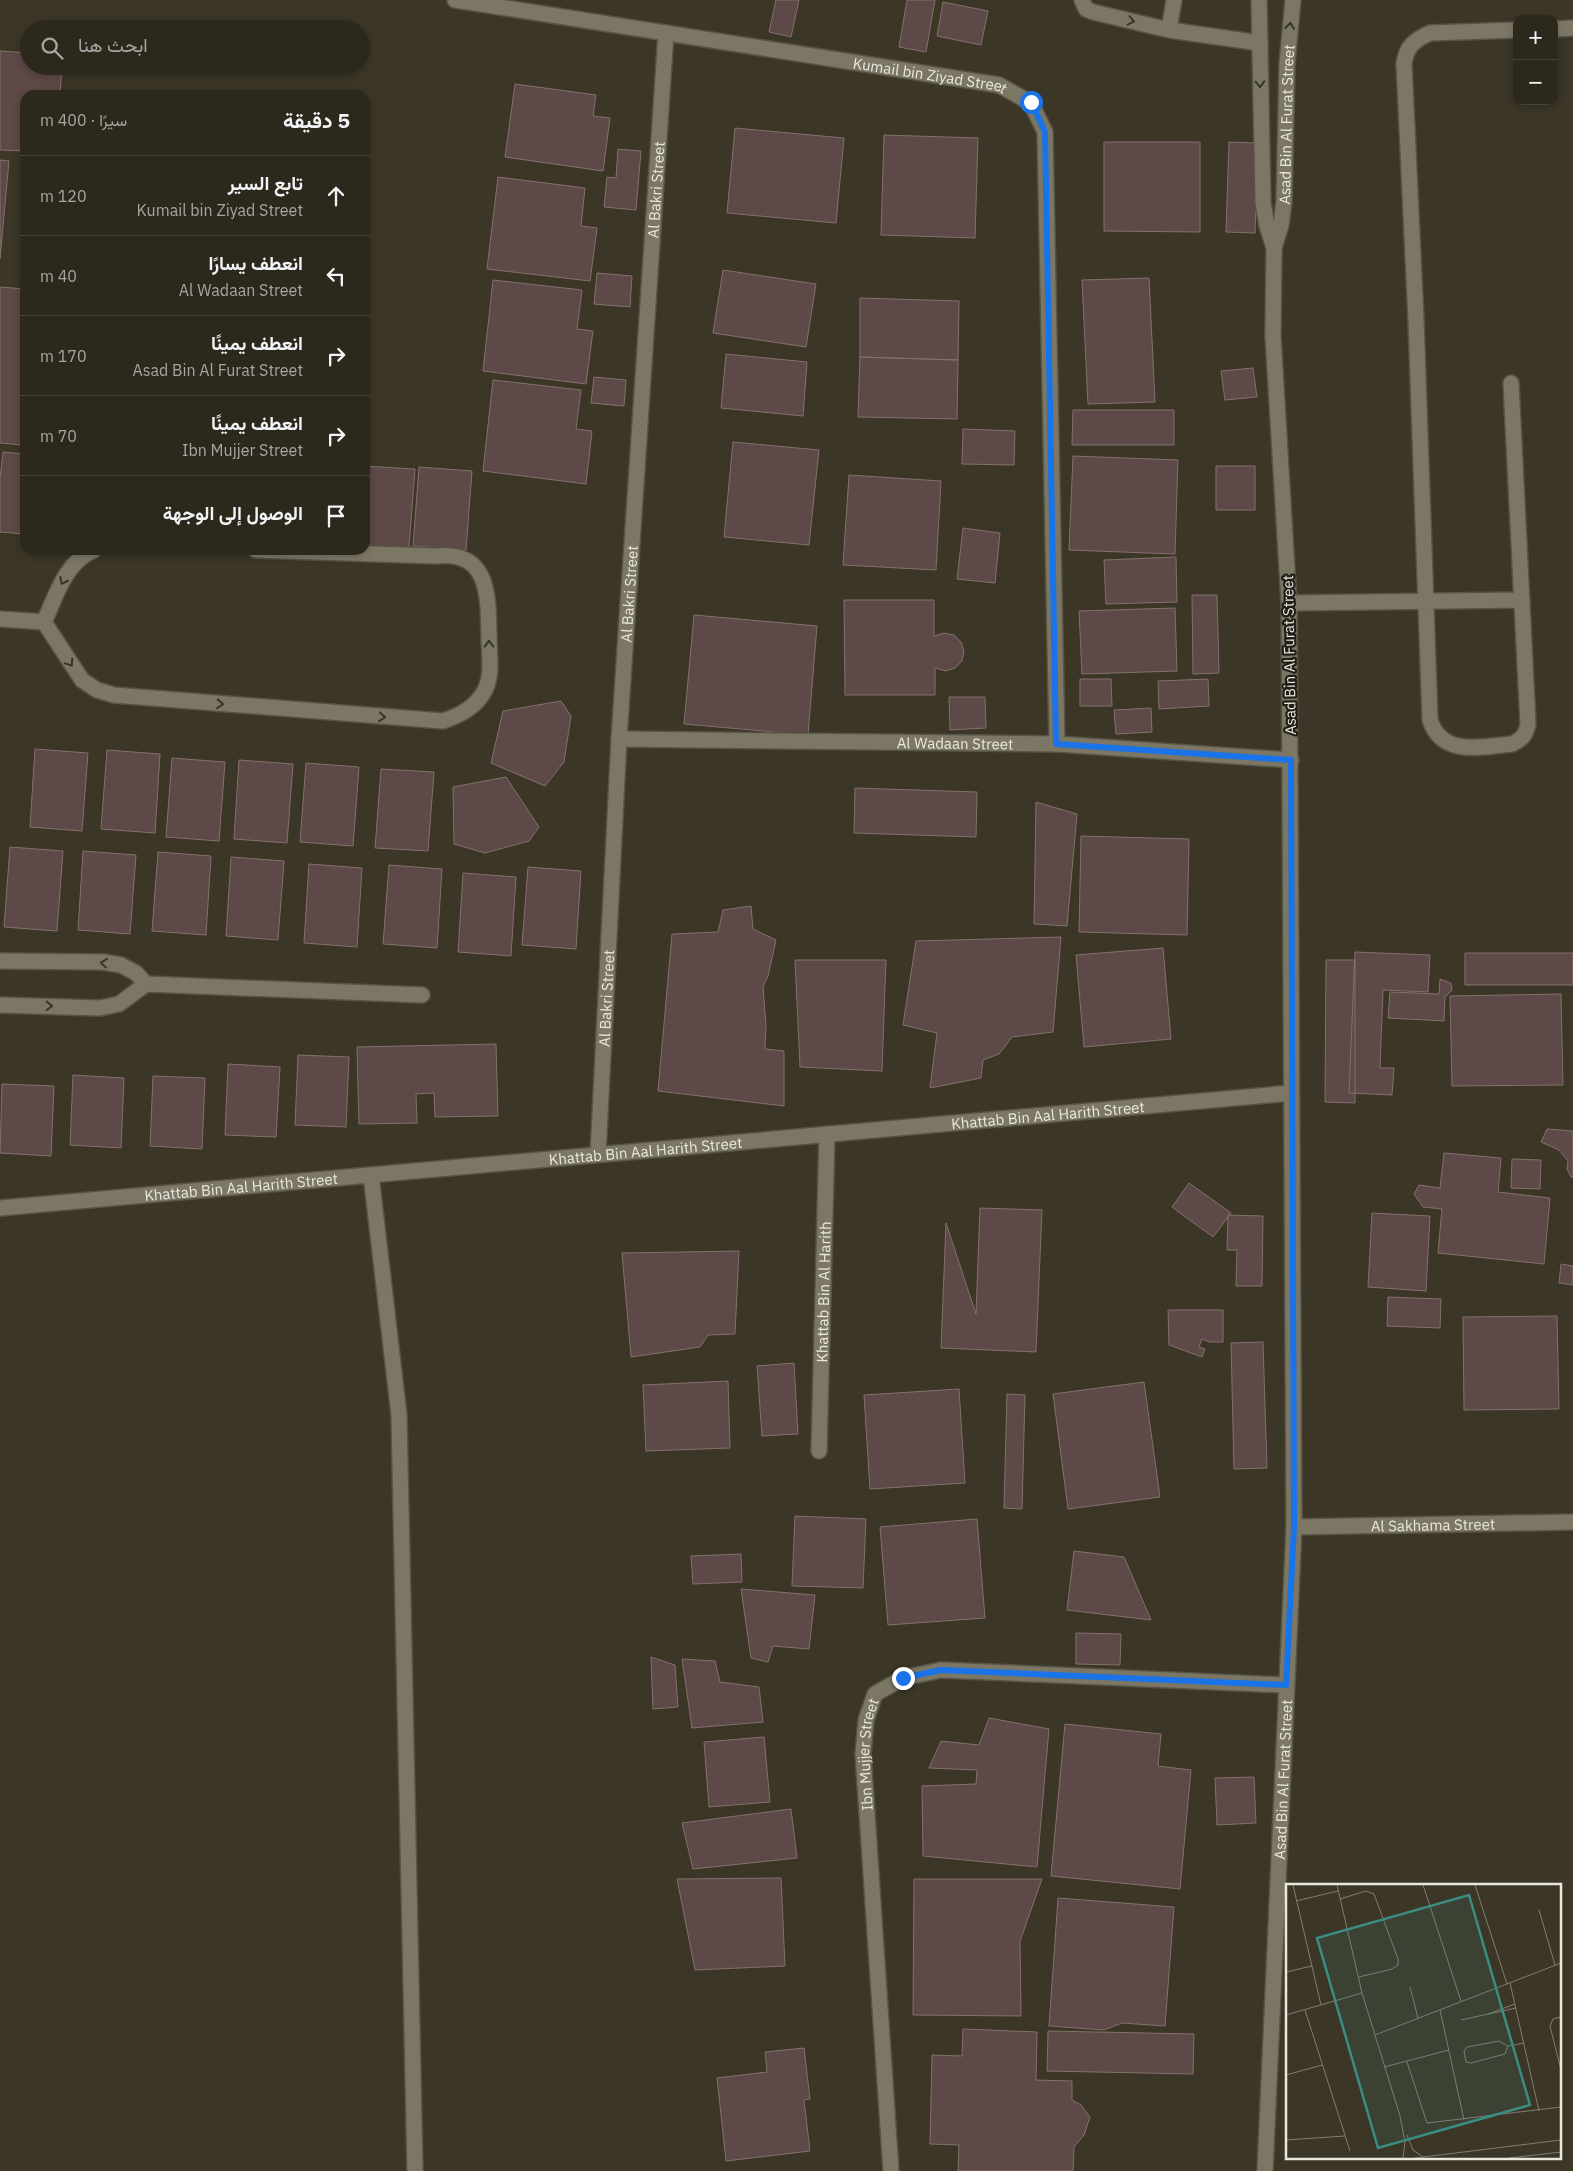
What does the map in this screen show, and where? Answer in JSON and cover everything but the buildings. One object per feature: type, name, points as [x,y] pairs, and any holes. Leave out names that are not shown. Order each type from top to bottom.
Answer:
[{"type":"street","name":"Kumail bin Ziyad Street","points":[[456,0],[1000,85],[1031,102],[1045,132],[1056,744]]},
{"type":"street","points":[[1082,0],[1086,9],[1093,12],[1169,30],[1260,43]]},
{"type":"street","points":[[1169,30],[1174,0]]},
{"type":"street","name":"Asad Bin Al Furat Street","points":[[1259,0],[1263,203],[1267,226],[1274,248]]},
{"type":"street","name":"Asad Bin Al Furat Street","points":[[1264,2171],[1294,1527],[1289,603],[1273,336],[1274,248],[1281,225],[1284,202],[1287,64],[1293,0]]},
{"type":"street","points":[[1558,29],[1573,28]]},
{"type":"street","points":[[1511,383],[1528,724],[1526,733],[1520,740],[1512,744],[1458,747],[1448,744],[1440,738],[1433,730],[1430,720],[1416,320],[1404,64],[1405,54],[1410,45],[1430,33],[1513,30]]},
{"type":"street","name":"Al Bakri Street","points":[[598,1154],[619,739],[666,33]]},
{"type":"street","points":[[44,622],[82,680],[96,690],[114,695],[443,721],[460,716],[475,704],[485,689],[490,670],[488,597],[486,584],[480,573],[460,557],[448,554],[435,556],[370,554]]},
{"type":"street","points":[[44,622],[73,564],[84,555]]},
{"type":"street","points":[[1289,603],[1522,600]]},
{"type":"street","points":[[0,618],[44,622]]},
{"type":"street","name":"Al Wadaan Street","points":[[619,739],[1056,744],[1291,760]]},
{"type":"street","points":[[0,961],[103,962],[121,965],[136,973],[146,984]]},
{"type":"street","points":[[0,1005],[100,1008],[119,1004],[146,984],[422,995]]},
{"type":"street","name":"Khattab Bin Aal Harith Street","points":[[0,1208],[1291,1092]]},
{"type":"street","name":"Khattab Bin Al Harith","points":[[819,1451],[827,1134]]},
{"type":"street","points":[[371,1175],[399,1415],[415,2171]]},
{"type":"street","name":"Al Sakhama Street","points":[[1294,1527],[1573,1522]]},
{"type":"street","name":"Ibn Mujjer Street","points":[[891,2171],[863,1754],[866,1720],[875,1694],[903,1678],[941,1670],[1286,1685]]},
{"type":"route","points":[[903,1678],[941,1670],[1286,1685],[1294,1527],[1291,760],[1056,744],[1045,132],[1031,102]]}]
